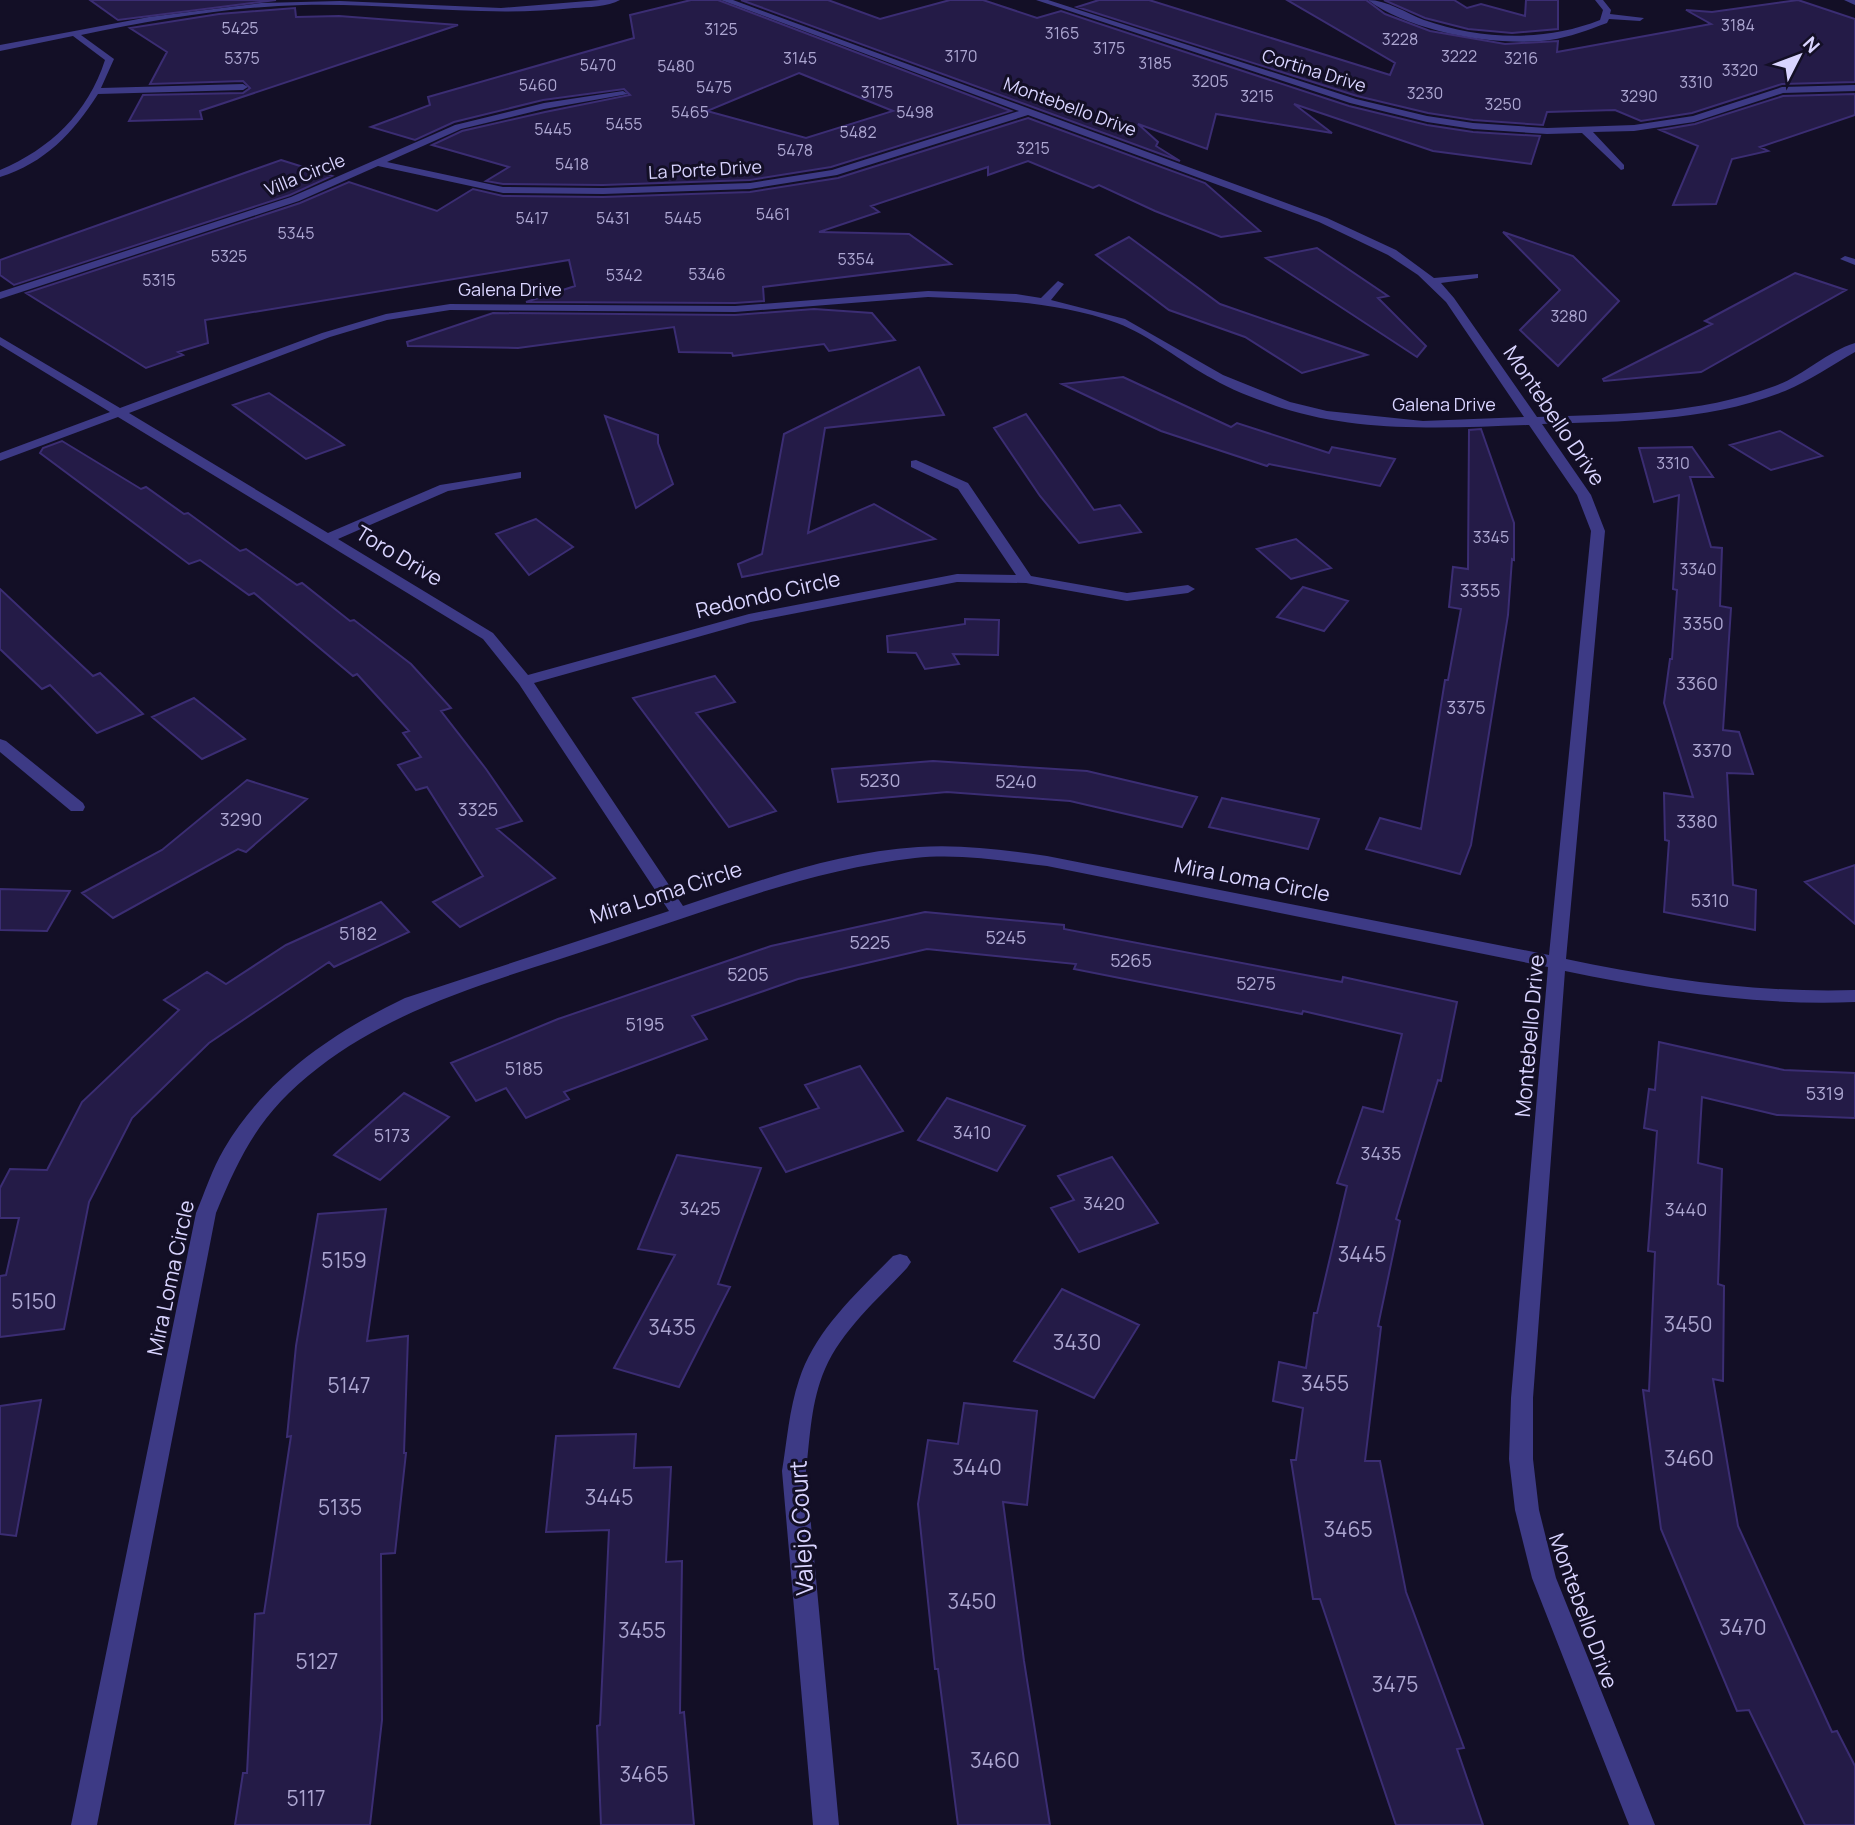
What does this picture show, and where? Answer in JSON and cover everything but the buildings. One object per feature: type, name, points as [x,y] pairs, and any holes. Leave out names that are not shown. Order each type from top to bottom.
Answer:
[{"type":"street","points":[[0,48],[187,13],[271,4],[353,2],[493,10],[547,8],[616,0]]},
{"type":"street","name":"Montebello Drive","points":[[725,0],[1323,220],[1399,255],[1434,281],[1450,300],[1584,495],[1598,531],[1557,962],[1522,1398],[1521,1459],[1527,1510],[1545,1578],[1642,1825]]},
{"type":"street","name":"Cortina Drive","points":[[1040,0],[1392,111],[1473,126],[1586,131],[1644,127],[1694,119],[1782,90],[1855,88]]},
{"type":"street","points":[[1372,0],[1444,29],[1491,37],[1556,35],[1596,25],[1604,21],[1607,10],[1599,0]]},
{"type":"street","points":[[1848,0],[1855,3]]},
{"type":"street","points":[[1606,16],[1640,18]]},
{"type":"street","points":[[0,174],[32,160],[54,145],[96,91],[110,59],[75,34]]},
{"type":"street","points":[[96,91],[243,87]]},
{"type":"street","name":"Villa Circle","points":[[0,296],[269,208],[349,177],[433,137],[484,119],[544,106],[623,94]]},
{"type":"street","name":"La Porte Drive","points":[[377,163],[503,190],[591,191],[740,187],[833,173],[1027,112]]},
{"type":"street","points":[[1586,131],[1621,167]]},
{"type":"street","points":[[1434,281],[1474,276]]},
{"type":"street","points":[[1044,301],[1058,284]]},
{"type":"street","name":"Galena Drive","points":[[0,457],[356,325],[396,315],[450,307],[735,309],[957,293],[1044,301],[1121,321],[1219,378],[1286,405],[1327,415],[1412,424],[1658,416],[1726,405],[1782,388],[1855,347]]},
{"type":"street","name":"Toro Drive","points":[[0,341],[488,636],[525,681],[678,912]]},
{"type":"street","points":[[916,464],[963,486],[1026,579]]},
{"type":"street","points":[[329,538],[445,488],[516,475]]},
{"type":"street","name":"Redondo Circle","points":[[525,681],[794,608],[957,578],[1026,579],[1127,597],[1188,589]]},
{"type":"street","points":[[0,744],[77,807]]},
{"type":"street","name":"Mira Loma Circle","points":[[84,1825],[206,1213],[236,1146],[256,1116],[321,1053],[367,1023],[412,1003],[795,875],[864,860],[919,852],[981,853],[1047,861],[1700,988],[1813,999],[1855,996]]},
{"type":"street","name":"Valejo Court","points":[[826,1825],[794,1471],[800,1426],[814,1370],[838,1329],[900,1262]]}]
